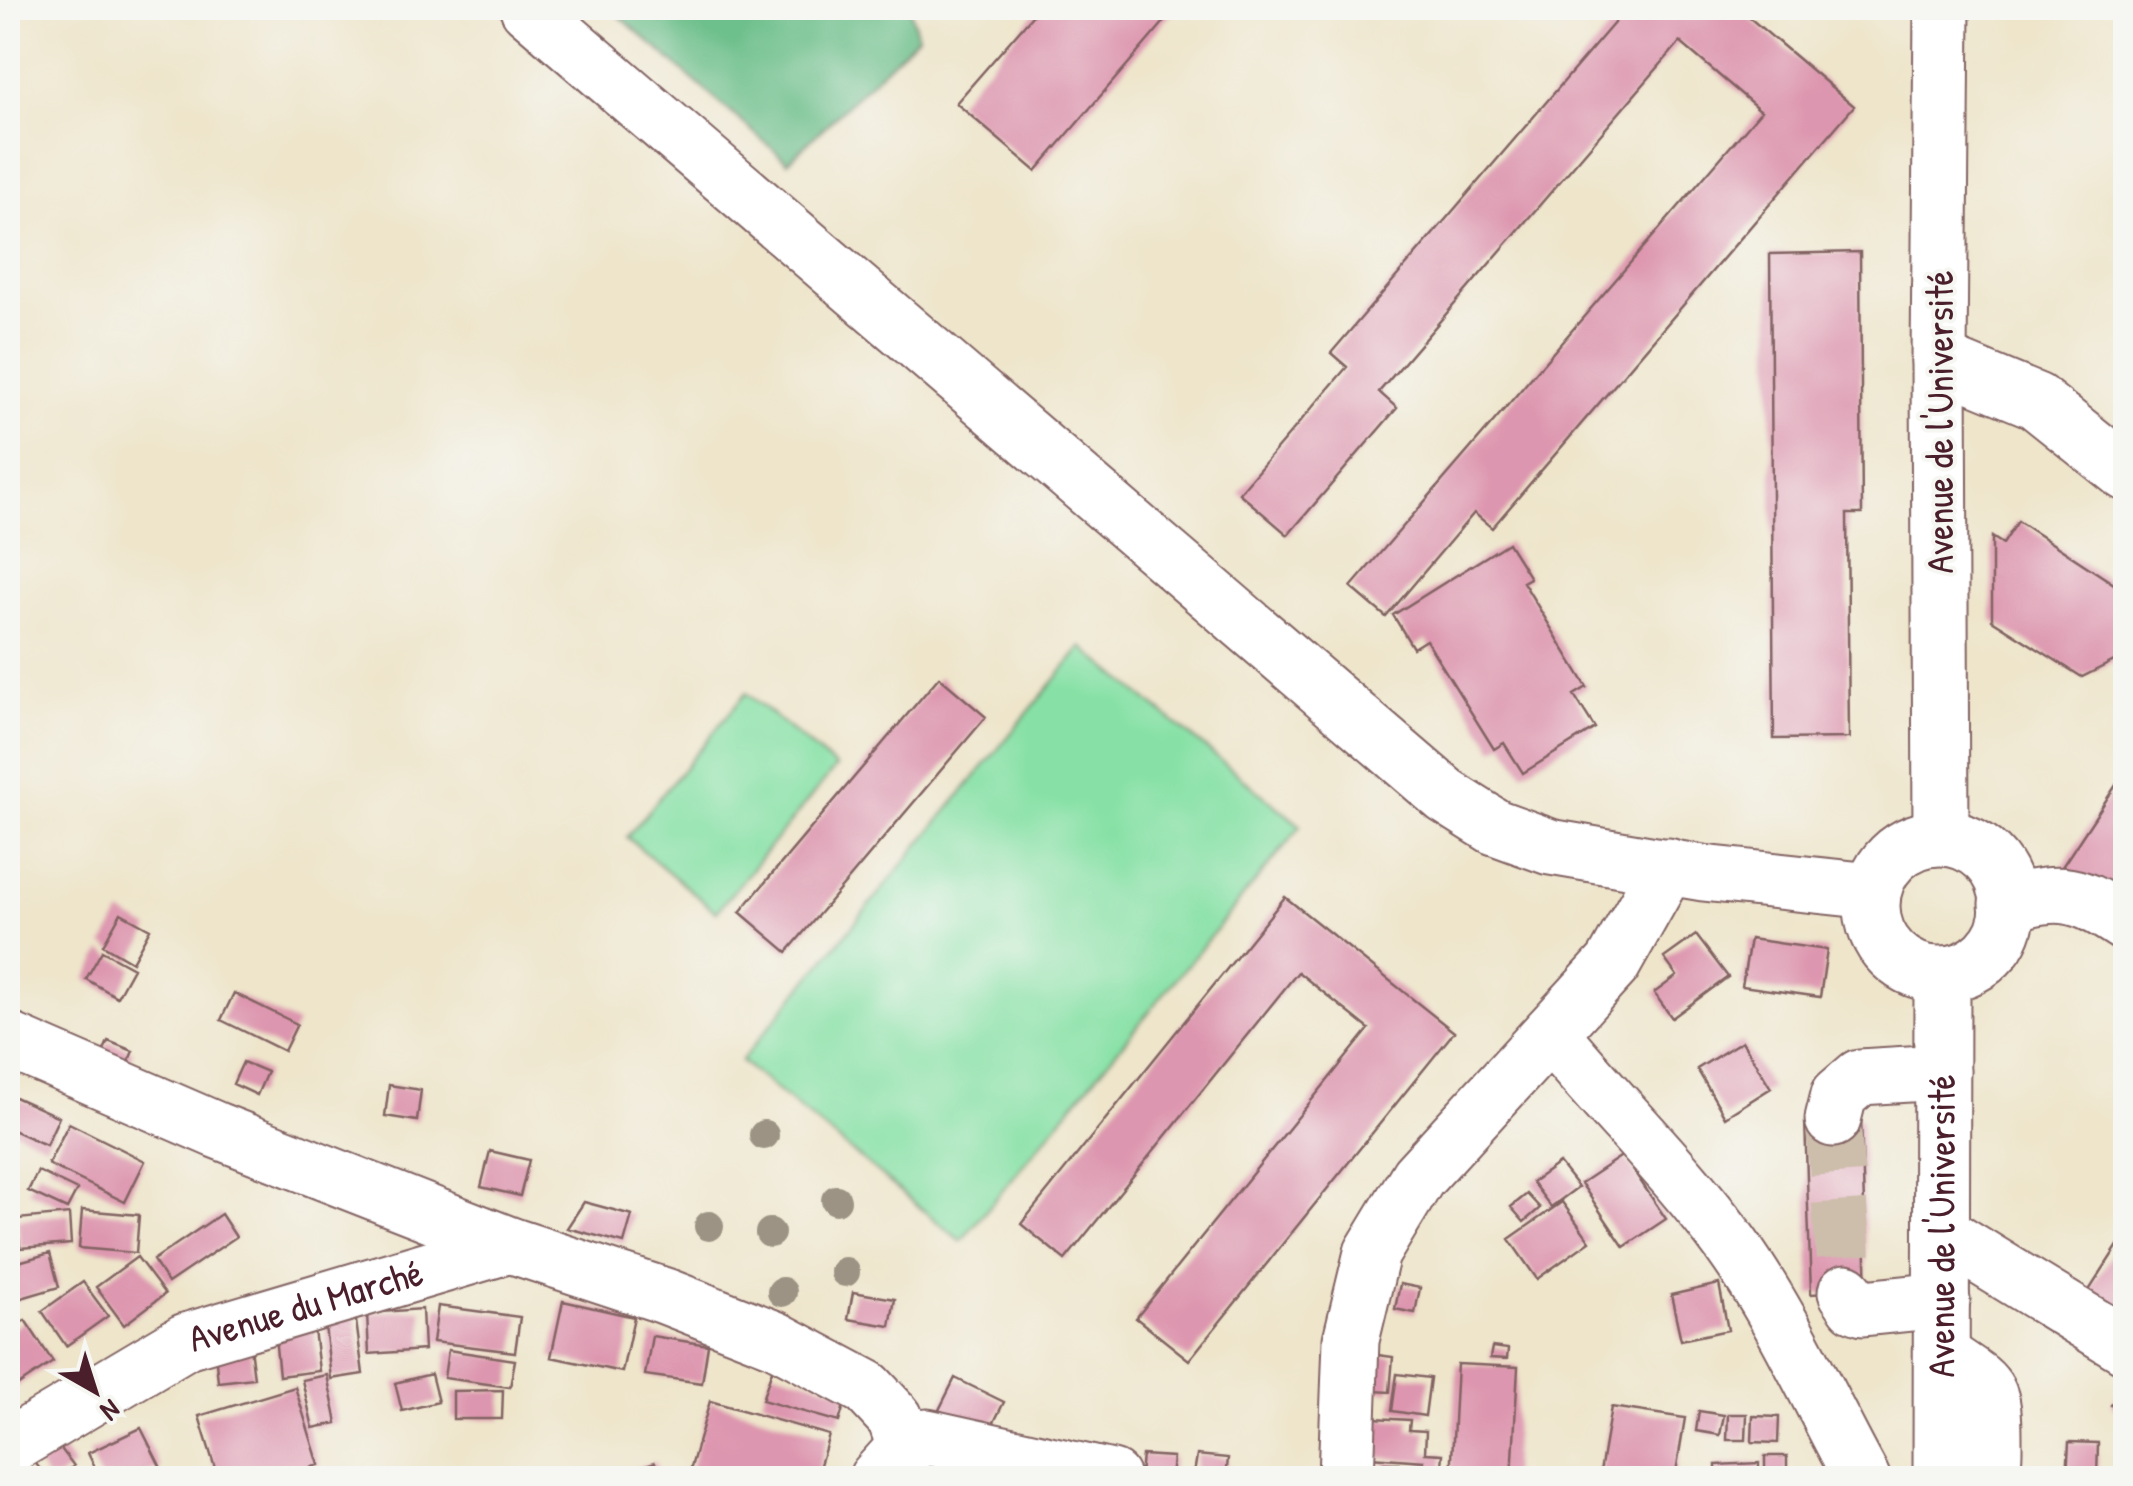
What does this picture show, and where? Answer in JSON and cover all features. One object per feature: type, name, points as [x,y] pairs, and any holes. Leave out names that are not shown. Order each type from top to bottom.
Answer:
[{"type":"street","points":[[528,8],[1446,796],[1495,828],[1550,848],[1703,874],[1872,891]]},
{"type":"street","name":"Avenue de l'Université","points":[[1941,837],[1938,361],[1942,8]]},
{"type":"street","points":[[1938,361],[2036,402],[2126,473]]},
{"type":"street","points":[[1941,837],[1970,844],[1994,863],[2007,890],[2007,920],[1995,948],[1971,967],[1942,975],[1912,969],[1886,950],[1872,923],[1872,891],[1886,863],[1910,844],[1941,837]]},
{"type":"street","points":[[1346,1478],[1351,1340],[1372,1253],[1418,1177],[1613,964],[1668,866]]},
{"type":"street","points":[[2007,904],[2048,893],[2088,899],[2126,924]]},
{"type":"street","name":"Avenue de l'Université","points":[[1941,1478],[1942,975]]},
{"type":"street","points":[[1550,1033],[1602,1096],[1657,1152],[1731,1244],[1775,1312],[1862,1478]]},
{"type":"street","name":"Avenue du Marché","points":[[8,1040],[216,1130],[510,1245],[665,1296],[775,1340],[867,1388],[895,1418],[891,1463]]},
{"type":"street","points":[[1834,1119],[1839,1096],[1860,1077],[1942,1072]]},
{"type":"street","points":[[1942,1233],[2126,1346]]},
{"type":"street","name":"Avenue du Marché","points":[[8,1448],[186,1341],[510,1245]]},
{"type":"street","points":[[1846,1292],[1855,1305],[1863,1308],[1942,1300]]},
{"type":"street","points":[[1942,1355],[1986,1387],[1994,1400],[1994,1464],[1988,1478]]},
{"type":"street","points":[[891,1463],[927,1438],[1112,1478]]},
{"type":"green space","points":[[610,8],[910,8],[918,36],[788,162]]},
{"type":"green space","points":[[1082,647],[1301,826],[961,1241],[741,1061]]},
{"type":"green space","points":[[746,693],[836,767],[716,912],[627,837]]},
{"type":"building","points":[[1039,8],[1176,8],[1036,171],[956,103]]},
{"type":"building","points":[[1627,8],[1738,8],[1854,106],[1492,528],[1474,513],[1386,617],[1351,587],[1761,111],[1680,42],[1379,392],[1397,408],[1288,535],[1239,493],[1347,367],[1331,353]]},
{"type":"building","points":[[1860,252],[1862,514],[1847,514],[1849,738],[1774,739],[1770,254]]},
{"type":"building","points":[[2018,521],[2126,592],[2126,655],[2082,677],[1992,620],[1992,537],[2003,544]]},
{"type":"building","points":[[1508,543],[1530,578],[1523,582],[1587,687],[1574,695],[1595,728],[1523,773],[1504,743],[1494,749],[1426,640],[1413,648],[1393,615]]},
{"type":"building","points":[[939,677],[986,717],[787,952],[740,912]]},
{"type":"building","points":[[2126,770],[2126,912],[2060,870]]},
{"type":"building","points":[[1285,897],[1454,1032],[1189,1360],[1136,1318],[1369,1029],[1298,972],[1065,1260],[1021,1224]]},
{"type":"building","points":[[121,913],[150,929],[132,962],[103,945]]},
{"type":"building","points":[[1696,935],[1728,977],[1672,1018],[1654,993],[1677,976],[1664,958]]},
{"type":"building","points":[[1750,939],[1827,950],[1820,997],[1742,986]]},
{"type":"building","points":[[102,951],[133,968],[117,997],[86,979]]},
{"type":"building","points":[[234,993],[297,1024],[284,1051],[221,1020]]},
{"type":"building","points":[[108,1041],[133,1051],[125,1070],[100,1060]]},
{"type":"building","points":[[1742,1041],[1771,1088],[1725,1117],[1697,1069]]},
{"type":"building","points":[[243,1062],[267,1072],[257,1095],[233,1084]]},
{"type":"building","points":[[389,1085],[421,1090],[417,1121],[385,1116]]},
{"type":"building","points":[[8,1094],[59,1117],[46,1145],[8,1128]]},
{"type":"building","points":[[1861,1118],[1867,1291],[1811,1294],[1805,1120]]},
{"type":"building","points":[[69,1123],[145,1161],[125,1202],[48,1164]]},
{"type":"building","points":[[490,1151],[529,1160],[520,1196],[481,1187]]},
{"type":"building","points":[[1623,1155],[1666,1219],[1624,1247],[1581,1183]]},
{"type":"building","points":[[1559,1163],[1578,1187],[1551,1207],[1532,1182]]},
{"type":"building","points":[[38,1171],[77,1190],[67,1209],[28,1191]]},
{"type":"building","points":[[1527,1194],[1540,1208],[1524,1222],[1511,1207]]},
{"type":"building","points":[[584,1202],[632,1215],[624,1243],[567,1228]]},
{"type":"building","points":[[1562,1202],[1590,1241],[1537,1279],[1509,1239]]},
{"type":"building","points":[[82,1210],[139,1215],[136,1253],[79,1248]]},
{"type":"building","points":[[69,1214],[71,1244],[20,1248],[17,1219]]},
{"type":"building","points":[[221,1214],[236,1237],[168,1283],[153,1260]]},
{"type":"building","points":[[2126,1233],[2126,1335],[2079,1306]]},
{"type":"building","points":[[50,1253],[59,1287],[8,1302],[8,1265]]},
{"type":"building","points":[[137,1257],[165,1294],[124,1325],[96,1287]]},
{"type":"building","points":[[83,1282],[108,1316],[66,1346],[42,1311]]},
{"type":"building","points":[[1400,1284],[1420,1288],[1415,1313],[1395,1309]]},
{"type":"building","points":[[1719,1284],[1728,1330],[1681,1340],[1671,1295]]},
{"type":"building","points":[[853,1292],[895,1299],[890,1326],[848,1319]]},
{"type":"building","points":[[563,1301],[634,1317],[622,1372],[551,1357]]},
{"type":"building","points":[[438,1306],[520,1317],[515,1352],[433,1342]]},
{"type":"building","points":[[422,1309],[424,1350],[369,1354],[367,1313]]},
{"type":"building","points":[[355,1313],[363,1374],[331,1379],[324,1317]]},
{"type":"building","points":[[25,1320],[53,1362],[8,1392],[8,1332]]},
{"type":"building","points":[[313,1321],[319,1371],[279,1376],[274,1326]]},
{"type":"building","points":[[652,1336],[708,1345],[702,1383],[645,1375]]},
{"type":"building","points":[[250,1347],[254,1378],[218,1382],[215,1351]]},
{"type":"building","points":[[1492,1347],[1508,1349],[1507,1359],[1490,1358]]},
{"type":"building","points":[[448,1350],[515,1360],[510,1387],[444,1378]]},
{"type":"building","points":[[1378,1355],[1393,1357],[1390,1392],[1374,1391]]},
{"type":"building","points":[[1457,1364],[1518,1367],[1512,1478],[1451,1478]]},
{"type":"building","points":[[772,1370],[848,1392],[839,1422],[762,1400]]},
{"type":"building","points":[[431,1374],[438,1402],[402,1411],[395,1383]]},
{"type":"building","points":[[1397,1374],[1430,1378],[1425,1416],[1392,1411]]},
{"type":"building","points":[[327,1375],[337,1423],[313,1428],[302,1380]]},
{"type":"building","points":[[955,1378],[1004,1402],[988,1434],[939,1410]]},
{"type":"building","points":[[295,1387],[319,1465],[277,1478],[218,1478],[199,1416]]},
{"type":"building","points":[[2123,1388],[2126,1390],[2126,1414],[2111,1405]]},
{"type":"building","points":[[503,1390],[502,1419],[453,1419],[453,1391]]},
{"type":"building","points":[[710,1401],[829,1435],[816,1478],[688,1478]]},
{"type":"building","points":[[1611,1407],[1685,1418],[1675,1478],[1599,1478]]},
{"type":"building","points":[[1699,1411],[1724,1415],[1720,1435],[1696,1431]]},
{"type":"building","points":[[1728,1414],[1747,1414],[1746,1440],[1727,1440]]},
{"type":"building","points":[[1753,1416],[1779,1417],[1778,1443],[1752,1442]]},
{"type":"building","points":[[1373,1418],[1410,1420],[1409,1430],[1426,1431],[1425,1453],[1443,1454],[1441,1477],[1423,1476],[1424,1461],[1370,1457]]},
{"type":"building","points":[[141,1428],[161,1468],[139,1478],[100,1478],[88,1453]]},
{"type":"building","points":[[53,1438],[74,1466],[58,1478],[47,1478],[30,1456]]},
{"type":"building","points":[[2069,1442],[2098,1443],[2097,1478],[2067,1478]]},
{"type":"building","points":[[1142,1455],[1173,1457],[1171,1478],[1140,1476]]},
{"type":"building","points":[[1197,1455],[1228,1458],[1226,1478],[1194,1474]]},
{"type":"building","points":[[1765,1456],[1787,1456],[1787,1478],[1765,1478]]},
{"type":"building","points":[[655,1462],[660,1478],[604,1478]]},
{"type":"building","points":[[1384,1463],[1399,1463],[1399,1472],[1414,1472],[1414,1478],[1385,1478]]},
{"type":"building","points":[[1759,1463],[1759,1478],[1716,1478],[1716,1465]]},
{"type":"tunnel","points":[[1833,1119],[1846,1292]]}]
